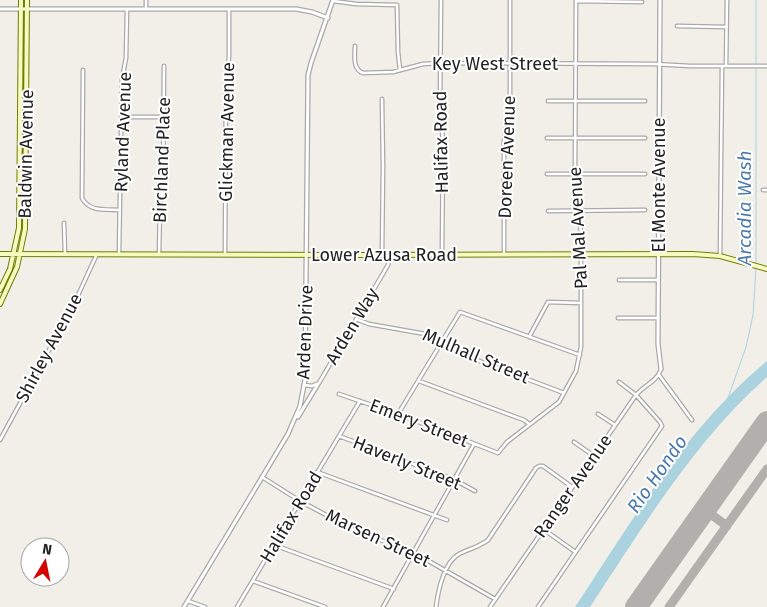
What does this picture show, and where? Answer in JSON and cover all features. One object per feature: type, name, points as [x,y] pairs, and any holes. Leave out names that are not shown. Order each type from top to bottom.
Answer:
[{"type":"main road","name":"Baldwin Avenue","points":[[0,290],[10,269],[19,221],[21,0]]},
{"type":"main road","name":"Baldwin Avenue","points":[[0,304],[21,254],[25,229],[27,0]]},
{"type":"main road","points":[[20,132],[27,132]]},
{"type":"main road","name":"Lower Azusa Road","points":[[0,254],[693,254],[720,256],[767,269]]},
{"type":"street","points":[[146,0],[146,10]]},
{"type":"street","points":[[333,0],[356,4],[397,5],[400,71]]},
{"type":"street","name":"Arden Drive","points":[[184,607],[293,424],[300,406],[306,375],[308,75],[333,0]]},
{"type":"street","name":"Halifax Road","points":[[441,0],[442,254]]},
{"type":"street","name":"Doreen Avenue","points":[[504,255],[504,140],[510,105],[510,0]]},
{"type":"street","name":"El Monte Avenue","points":[[660,0],[658,344],[661,369]]},
{"type":"street","points":[[726,0],[726,66]]},
{"type":"street","points":[[576,1],[642,2]]},
{"type":"street","name":"Pal Mal Avenue","points":[[498,453],[506,442],[559,402],[576,371],[580,356],[582,232],[575,174],[576,1]]},
{"type":"street","points":[[0,9],[304,10],[328,18]]},
{"type":"street","name":"Ryland Avenue","points":[[119,254],[122,79],[126,58],[127,10]]},
{"type":"street","name":"Glickman Avenue","points":[[225,254],[226,86],[229,57],[229,10]]},
{"type":"street","points":[[677,26],[726,27]]},
{"type":"street","name":"Key West Street","points":[[355,46],[356,64],[359,72],[400,71],[424,64],[440,63],[767,66]]},
{"type":"street","name":"Birchland Place","points":[[159,254],[160,208],[163,188],[164,66]]},
{"type":"street","points":[[720,256],[722,66]]},
{"type":"street","points":[[82,70],[82,198],[88,206],[94,209],[120,210]]},
{"type":"street","points":[[382,99],[382,255]]},
{"type":"street","points":[[548,101],[645,102]]},
{"type":"street","points":[[122,117],[164,117]]},
{"type":"street","points":[[547,138],[645,138]]},
{"type":"street","points":[[547,174],[645,174]]},
{"type":"street","points":[[548,211],[645,210]]},
{"type":"street","points":[[64,223],[65,254]]},
{"type":"street","name":"Shirley Avenue","points":[[0,440],[73,306],[98,254]]},
{"type":"street","name":"Arden Way","points":[[304,385],[312,386],[318,384],[388,265],[390,255]]},
{"type":"street","points":[[619,280],[658,280]]},
{"type":"street","points":[[529,337],[548,302],[581,303]]},
{"type":"street","points":[[398,414],[460,312],[580,356]]},
{"type":"street","points":[[618,318],[658,318]]},
{"type":"street","name":"Mulhall Street","points":[[356,319],[369,324],[431,335],[445,348],[565,393]]},
{"type":"street","points":[[661,369],[659,375],[692,420]]},
{"type":"street","name":"Ranger Avenue","points":[[490,607],[641,388],[659,375]]},
{"type":"street","points":[[419,381],[524,420],[529,425]]},
{"type":"street","points":[[538,607],[662,426],[636,395],[619,382]]},
{"type":"street","points":[[293,424],[318,384]]},
{"type":"street","name":"Emery Street","points":[[339,394],[398,414],[498,453]]},
{"type":"street","name":"Halifax Road","points":[[237,607],[360,400]]},
{"type":"street","points":[[598,414],[615,425]]},
{"type":"street","name":"Haverly Street","points":[[339,436],[453,479],[475,491]]},
{"type":"street","points":[[574,442],[594,456]]},
{"type":"street","points":[[383,607],[474,444]]},
{"type":"street","points":[[436,607],[438,593],[452,559],[459,554],[481,546],[488,540],[539,466],[543,466],[572,487]]},
{"type":"street","points":[[317,472],[447,520]]},
{"type":"street","name":"Marsen Street","points":[[262,477],[300,501],[356,531],[413,552],[495,599]]},
{"type":"street","points":[[543,529],[575,552]]},
{"type":"street","points":[[274,545],[394,589]]},
{"type":"street","points":[[253,581],[325,607]]},
{"type":"street","points":[[188,601],[205,607]]},
{"type":"water","points":[[767,361],[767,377],[716,429],[693,457],[650,516],[590,607],[575,607],[639,509],[686,446],[738,387]]},
{"type":"waterway","name":"Arcadia Wash","points":[[756,0],[756,264]]},
{"type":"waterway","name":"Arcadia Wash","points":[[728,398],[746,347],[753,315],[756,268]]},
{"type":"taxiway","points":[[669,607],[767,469]]},
{"type":"taxiway","points":[[705,510],[727,526]]},
{"type":"runway","points":[[636,607],[767,422]]},
{"type":"water label","name":"Rio Hondo","points":[[657,474]]}]
